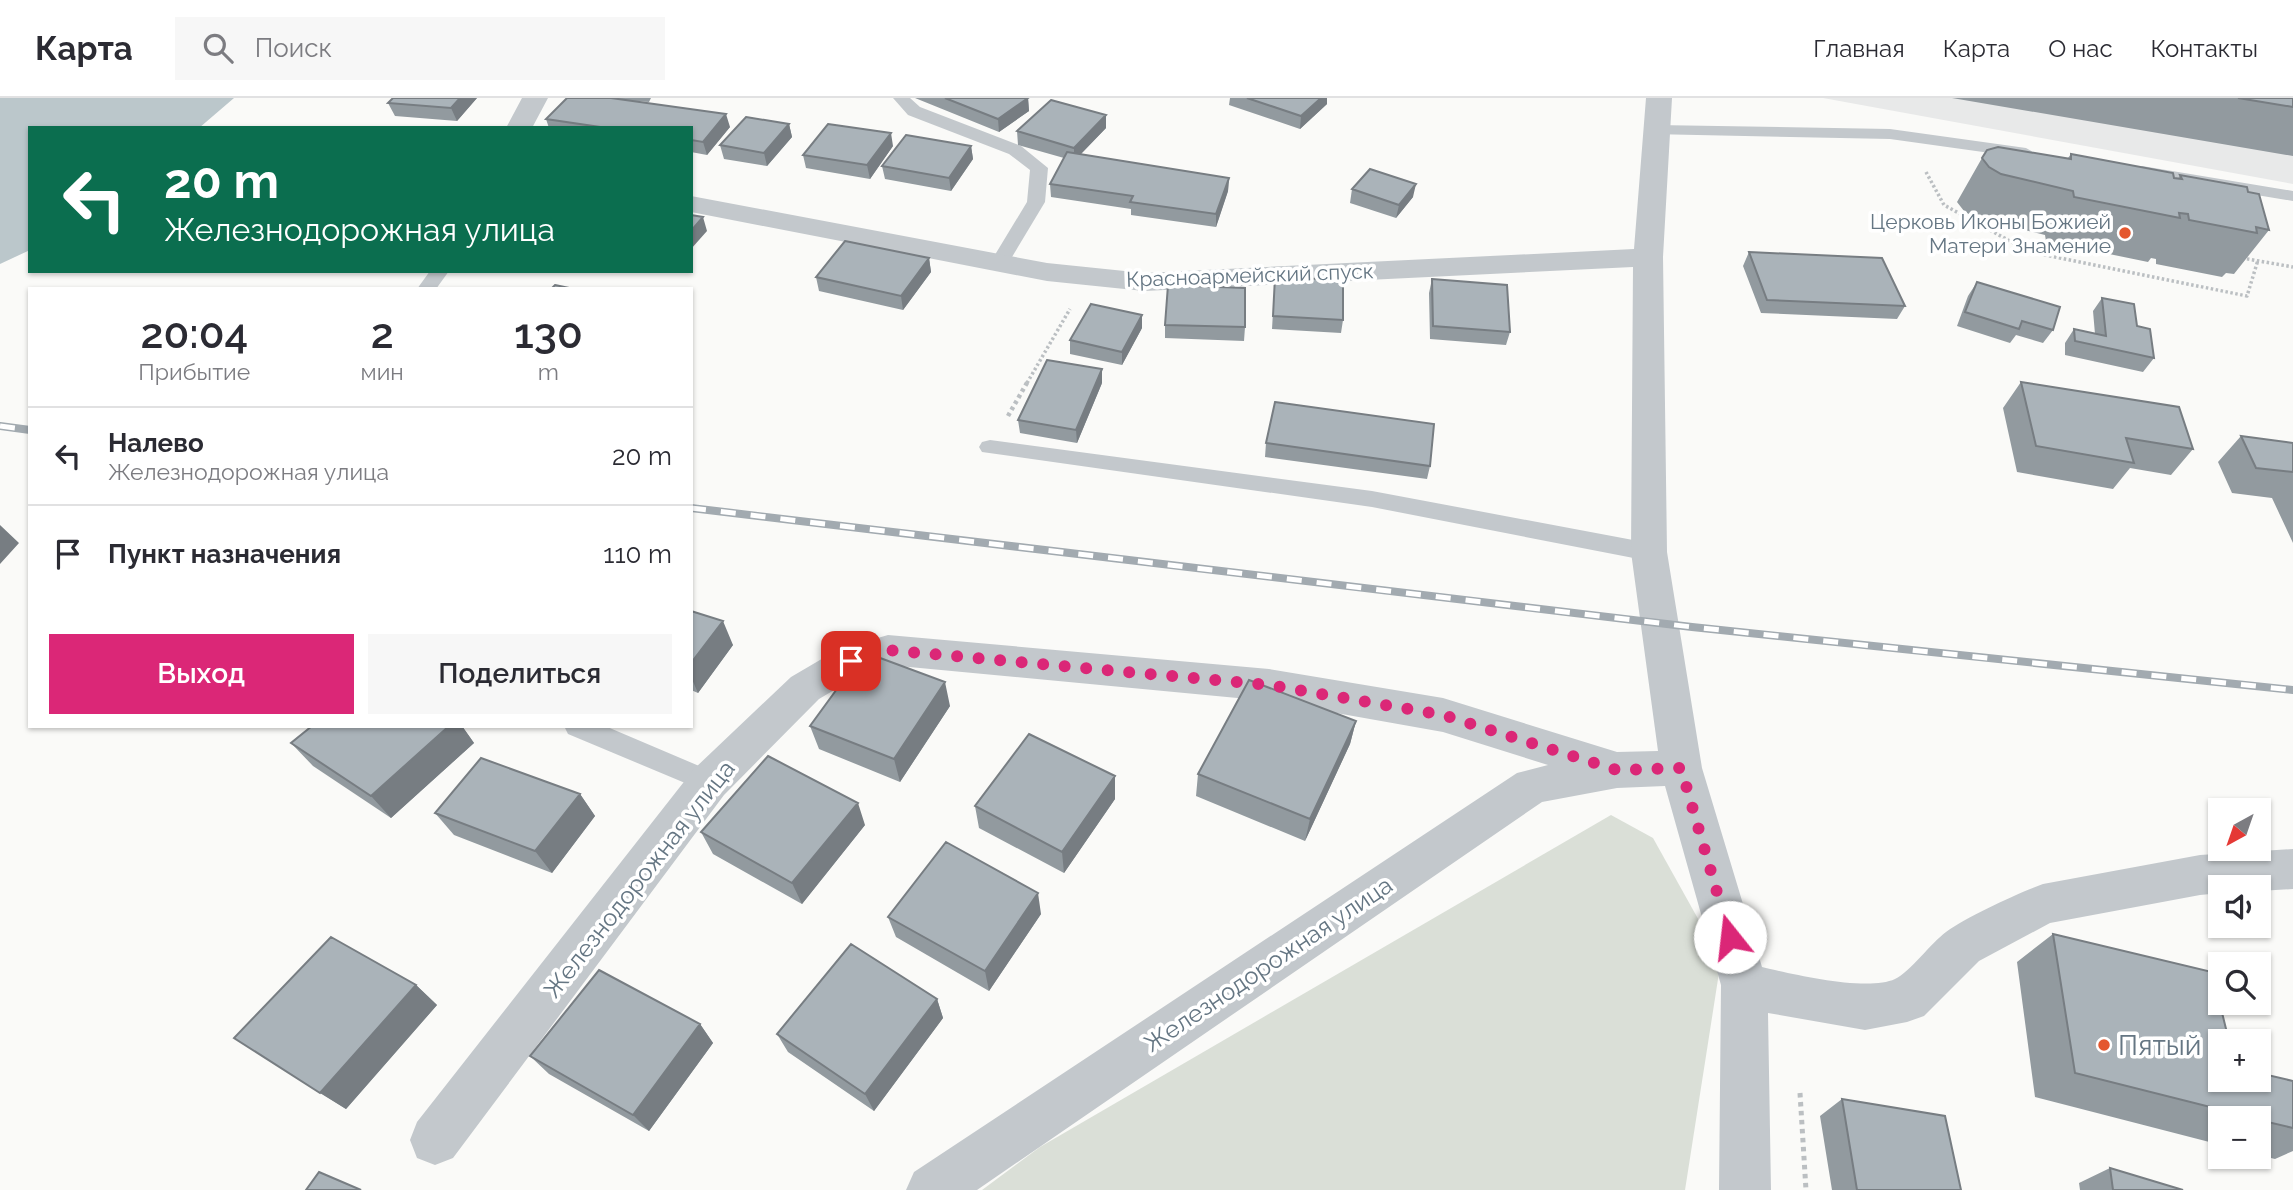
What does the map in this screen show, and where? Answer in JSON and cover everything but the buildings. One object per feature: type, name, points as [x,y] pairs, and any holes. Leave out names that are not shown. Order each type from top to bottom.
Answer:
[{"type":"street","points":[[520,126],[535,98]]},
{"type":"street","points":[[1657,114],[1648,257],[1649,552],[1681,768],[1744,985],[1745,1190]]},
{"type":"street","name":"Красноармейский спуск","points":[[693,204],[999,263],[1143,282],[1648,257]]},
{"type":"street","name":"Железнодорожная улица","points":[[435,1140],[709,782],[805,688],[851,661],[888,650],[1269,685],[1443,715],[1617,770]]},
{"type":"street","name":"Железнодорожная улица","points":[[932,1190],[1532,786],[1617,770],[1681,768]]},
{"type":"street","points":[[1744,985],[1794,997],[1866,1007],[1907,1000],[1963,946],[2043,904],[2200,875],[2293,869]]},
{"type":"lane","points":[[901,98],[914,111],[1015,150],[1039,168],[1036,202],[999,263]]},
{"type":"lane","points":[[1657,114],[1890,134],[2038,155]]},
{"type":"lane","points":[[2120,168],[2293,196]]},
{"type":"lane","points":[[428,287],[438,273]]},
{"type":"lane","points":[[990,447],[1372,499],[1649,552]]},
{"type":"lane","points":[[582,728],[709,782]]},
{"type":"path","points":[[1890,134],[1915,153],[1944,205],[2030,252],[2247,296],[2258,260]]},
{"type":"path","points":[[2239,257],[2293,267]]},
{"type":"path","points":[[990,447],[1089,276]]},
{"type":"shaded area","points":[[0,98],[234,98],[201,126],[28,126],[28,251],[0,264]]},
{"type":"shaded area","points":[[1823,98],[2293,98],[2293,184]]},
{"type":"shaded area","points":[[1611,815],[1653,838],[1721,960],[1685,1190],[982,1190],[1040,1147]]},
{"type":"railway","points":[[0,426],[28,430]]},
{"type":"railway","points":[[693,508],[1692,627],[2293,690]]},
{"type":"place","name":"Церковь Иконы Божией Матери Знамение","points":[[2125,233]]},
{"type":"place","name":"Пятый","points":[[2104,1045]]},
{"type":"route","points":[[851,661],[888,650],[1269,685],[1443,715],[1617,770],[1681,768],[1730,937]]}]
